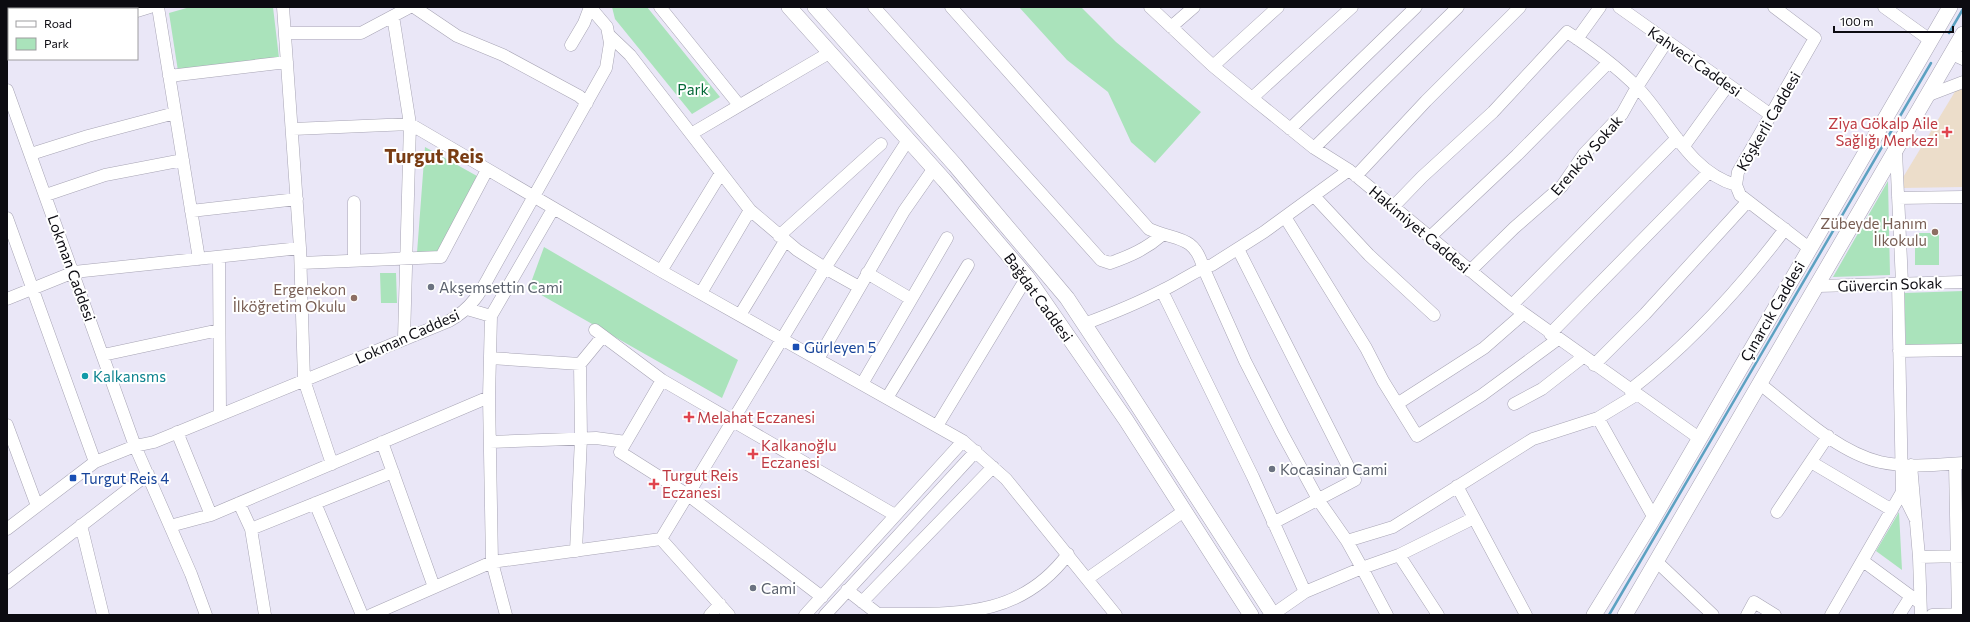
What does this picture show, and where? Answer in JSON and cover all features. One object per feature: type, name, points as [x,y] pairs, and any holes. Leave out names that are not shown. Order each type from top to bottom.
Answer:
[{"type":"main road","name":"Bağdat Caddesi","points":[[789,7],[934,168],[1027,277],[1126,420],[1251,615]]},
{"type":"main road","name":"Bağdat Caddesi","points":[[815,7],[855,54],[955,165],[1067,298],[1272,615]]},
{"type":"main road","name":"Çınarcık Caddesi","points":[[1594,615],[1654,518],[1809,248],[1950,7]]},
{"type":"main road","name":"Çınarcık Caddesi","points":[[1625,615],[1929,95],[1960,48]]},
{"type":"street","points":[[138,11],[150,7]]},
{"type":"street","points":[[158,7],[199,259]]},
{"type":"street","points":[[283,7],[293,129],[301,263],[304,380],[332,464]]},
{"type":"street","points":[[285,33],[361,33],[410,7]]},
{"type":"street","points":[[414,7],[457,36],[503,55],[579,96],[587,103]]},
{"type":"street","points":[[571,45],[584,23],[590,7]]},
{"type":"street","name":"Lokman Caddesi","points":[[7,529],[95,462],[135,446],[154,442],[449,321],[467,309],[475,301],[535,198],[606,68],[610,51],[607,26],[590,7]]},
{"type":"street","points":[[660,7],[739,105]]},
{"type":"street","points":[[874,7],[1102,260],[1110,263],[1136,253],[1149,246],[1162,235]]},
{"type":"street","points":[[951,7],[1149,229],[1162,235],[1184,240],[1199,254],[1203,267],[1245,361],[1319,501],[1347,541],[1387,615]]},
{"type":"street","name":"Hakimiyet Caddesi","points":[[1150,7],[1213,66],[1314,148],[1352,173],[1523,314],[1699,438]]},
{"type":"street","points":[[1171,27],[1194,7]]},
{"type":"street","points":[[1213,66],[1278,7]]},
{"type":"street","points":[[1252,98],[1352,7]]},
{"type":"street","points":[[1290,129],[1416,7]]},
{"type":"street","points":[[1314,148],[1458,7]]},
{"type":"street","points":[[1084,324],[1162,291],[1187,278],[1203,267],[1212,265],[1238,249],[1314,196],[1352,173],[1520,7]]},
{"type":"street","points":[[1577,38],[1600,7]]},
{"type":"street","name":"Kahveci Caddesi","points":[[1619,7],[1771,115]]},
{"type":"street","name":"Köşkerli Caddesi","points":[[1774,7],[1815,38],[1738,172],[1736,185],[1740,195],[1809,248]]},
{"type":"street","points":[[1884,7],[1930,40]]},
{"type":"street","points":[[393,16],[410,124],[405,258],[404,339]]},
{"type":"street","points":[[1393,207],[1422,176],[1493,112],[1567,32],[1577,38],[1637,87],[1681,142],[1709,172],[1720,179],[1736,185]]},
{"type":"street","points":[[609,35],[630,55],[750,210],[782,239],[825,268],[859,287]]},
{"type":"street","name":"Erenköy Sokak","points":[[1470,271],[1514,228],[1562,186],[1584,154],[1620,117],[1637,87],[1667,42]]},
{"type":"street","points":[[691,134],[829,53]]},
{"type":"street","points":[[169,76],[287,62]]},
{"type":"street","points":[[1430,237],[1517,155],[1608,63]]},
{"type":"street","points":[[1929,95],[1963,82]]},
{"type":"street","points":[[1512,305],[1681,142],[1728,85]]},
{"type":"street","name":"Lokman Caddesi","points":[[7,90],[74,272],[135,446]]},
{"type":"street","points":[[30,154],[88,136],[175,113]]},
{"type":"street","points":[[293,129],[410,124],[661,271],[963,441],[1006,479],[1116,615]]},
{"type":"street","points":[[371,615],[492,562],[661,539],[783,340],[825,268],[908,140]]},
{"type":"street","points":[[740,315],[782,239],[881,144]]},
{"type":"street","points":[[1896,152],[1900,283],[1899,351],[1906,465],[1915,518],[1919,557],[1916,599],[1921,615]]},
{"type":"street","points":[[46,195],[105,175],[183,160]]},
{"type":"street","points":[[818,359],[904,211],[934,168]]},
{"type":"street","points":[[301,263],[441,257],[487,170]]},
{"type":"street","points":[[1285,217],[1366,348],[1383,382],[1417,436],[1482,395],[1554,337],[1709,172]]},
{"type":"street","points":[[661,271],[721,173]]},
{"type":"street","points":[[1314,196],[1369,255],[1434,315]]},
{"type":"street","points":[[1898,198],[1963,197]]},
{"type":"street","points":[[191,211],[297,199]]},
{"type":"street","points":[[1594,365],[1645,314],[1748,201]]},
{"type":"street","points":[[354,202],[354,261]]},
{"type":"street","points":[[506,615],[492,562],[489,397],[491,316],[553,209]]},
{"type":"street","points":[[701,293],[750,210]]},
{"type":"street","points":[[8,225],[33,289],[95,462]]},
{"type":"street","points":[[1347,541],[1393,527],[1533,439],[1598,418],[1633,392],[1718,311],[1785,230]]},
{"type":"street","points":[[862,384],[947,238]]},
{"type":"street","points":[[7,299],[74,272],[300,248]]},
{"type":"street","points":[[1238,249],[1355,480],[1319,501],[1273,523]]},
{"type":"street","points":[[219,257],[220,414]]},
{"type":"street","points":[[887,398],[968,265]]},
{"type":"street","points":[[868,273],[911,299]]},
{"type":"street","points":[[937,426],[1027,277]]},
{"type":"street","name":"Güvercin Sokak","points":[[1818,286],[1963,282]]},
{"type":"street","points":[[1162,291],[1253,477],[1305,592]]},
{"type":"street","points":[[467,309],[491,316]]},
{"type":"street","points":[[1397,404],[1484,348],[1523,314]]},
{"type":"street","points":[[103,355],[219,330]]},
{"type":"street","points":[[576,551],[581,438],[580,364],[599,333],[662,380],[895,516]]},
{"type":"street","points":[[1899,351],[1963,350]]},
{"type":"street","points":[[1514,404],[1557,379],[1583,357]]},
{"type":"street","points":[[490,358],[580,364]]},
{"type":"street","points":[[662,380],[620,452],[688,496],[822,597]]},
{"type":"street","points":[[1760,384],[1846,449],[1862,456],[1881,462],[1906,465],[1959,464],[1960,614],[1932,615]]},
{"type":"street","points":[[170,526],[211,515],[489,397]]},
{"type":"street","points":[[1598,418],[1654,518]]},
{"type":"street","points":[[7,425],[37,506]]},
{"type":"street","points":[[177,432],[211,515]]},
{"type":"street","points":[[1777,512],[1828,436]]},
{"type":"street","points":[[490,442],[596,438],[626,442]]},
{"type":"street","points":[[805,615],[963,441]]},
{"type":"street","points":[[382,442],[434,587]]},
{"type":"street","points":[[135,446],[191,574],[206,615]]},
{"type":"street","points":[[825,615],[976,451]]},
{"type":"street","points":[[1810,462],[1892,510]]},
{"type":"street","points":[[1831,615],[1902,492],[1906,465]]},
{"type":"street","points":[[865,608],[993,466]]},
{"type":"street","points":[[251,529],[393,472]]},
{"type":"street","points":[[7,583],[148,474]]},
{"type":"street","points":[[1457,486],[1526,615]]},
{"type":"street","points":[[1902,492],[1915,518]]},
{"type":"street","points":[[239,503],[251,529],[265,615]]},
{"type":"street","points":[[315,503],[362,615]]},
{"type":"street","points":[[1087,579],[1184,512]]},
{"type":"street","points":[[1272,615],[1305,592],[1362,568],[1399,555],[1474,518]]},
{"type":"street","points":[[81,525],[103,615]]},
{"type":"street","points":[[661,539],[730,615]]},
{"type":"street","points":[[847,590],[865,608],[878,614],[964,614],[998,606],[1028,592],[1054,572],[1068,554]]},
{"type":"street","points":[[1399,555],[1438,615]]},
{"type":"street","points":[[1919,557],[1960,556]]},
{"type":"street","points":[[1656,561],[1714,615]]},
{"type":"street","points":[[1863,561],[1916,599]]},
{"type":"street","points":[[1899,615],[1916,599]]},
{"type":"street","points":[[1747,615],[1754,602],[1775,615]]},
{"type":"street","points":[[710,615],[720,604]]},
{"type":"shaded area","name":"Ziya Gökalp Aile Sağlığı Merkezi","points":[[1959,85],[1963,85],[1963,187],[1902,188],[1902,179]]},
{"type":"green space","points":[[190,7],[273,7],[279,58],[178,71],[169,13]]},
{"type":"green space","name":"Park","points":[[612,7],[647,7],[720,97],[692,114],[615,19]]},
{"type":"green space","points":[[1019,7],[1081,7],[1116,42],[1201,112],[1155,163],[1131,142],[1108,92],[1067,60]]},
{"type":"green space","points":[[425,147],[477,176],[438,251],[417,253]]},
{"type":"green space","points":[[1888,181],[1890,275],[1833,277]]},
{"type":"green space","points":[[1915,233],[1939,233],[1939,265],[1915,265]]},
{"type":"green space","points":[[544,247],[738,360],[722,398],[529,288]]},
{"type":"green space","points":[[380,273],[396,273],[397,303],[381,303]]},
{"type":"green space","points":[[1963,291],[1963,344],[1906,346],[1904,293]]},
{"type":"green space","points":[[1899,512],[1902,570],[1876,551]]},
{"type":"waterway","points":[[1949,33],[1963,9]]},
{"type":"waterway","points":[[1609,615],[1931,63]]},
{"type":"place","name":"Ziya Gökalp Aile Sağlığı Merkezi","points":[[1947,132]]},
{"type":"place","name":"Zübeyde Hanım İlkokulu","points":[[1935,232]]},
{"type":"place","name":"Akşemsettin Cami","points":[[431,287]]},
{"type":"place","name":"Ergenekon İlköğretim Okulu","points":[[354,298]]},
{"type":"place","name":"Gürleyen 5","points":[[796,347]]},
{"type":"place","name":"Kalkansms","points":[[85,376]]},
{"type":"place","name":"Melahat Eczanesi","points":[[689,417]]},
{"type":"place","name":"Kalkanoğlu Eczanesi","points":[[753,454]]},
{"type":"place","name":"Kocasinan Cami","points":[[1272,469]]},
{"type":"place","name":"Turgut Reis 4","points":[[73,478]]},
{"type":"place","name":"Turgut Reis Eczanesi","points":[[654,484]]},
{"type":"place","name":"Cami","points":[[753,588]]},
{"type":"district","name":"Turgut Reis","points":[[434,155]]}]
